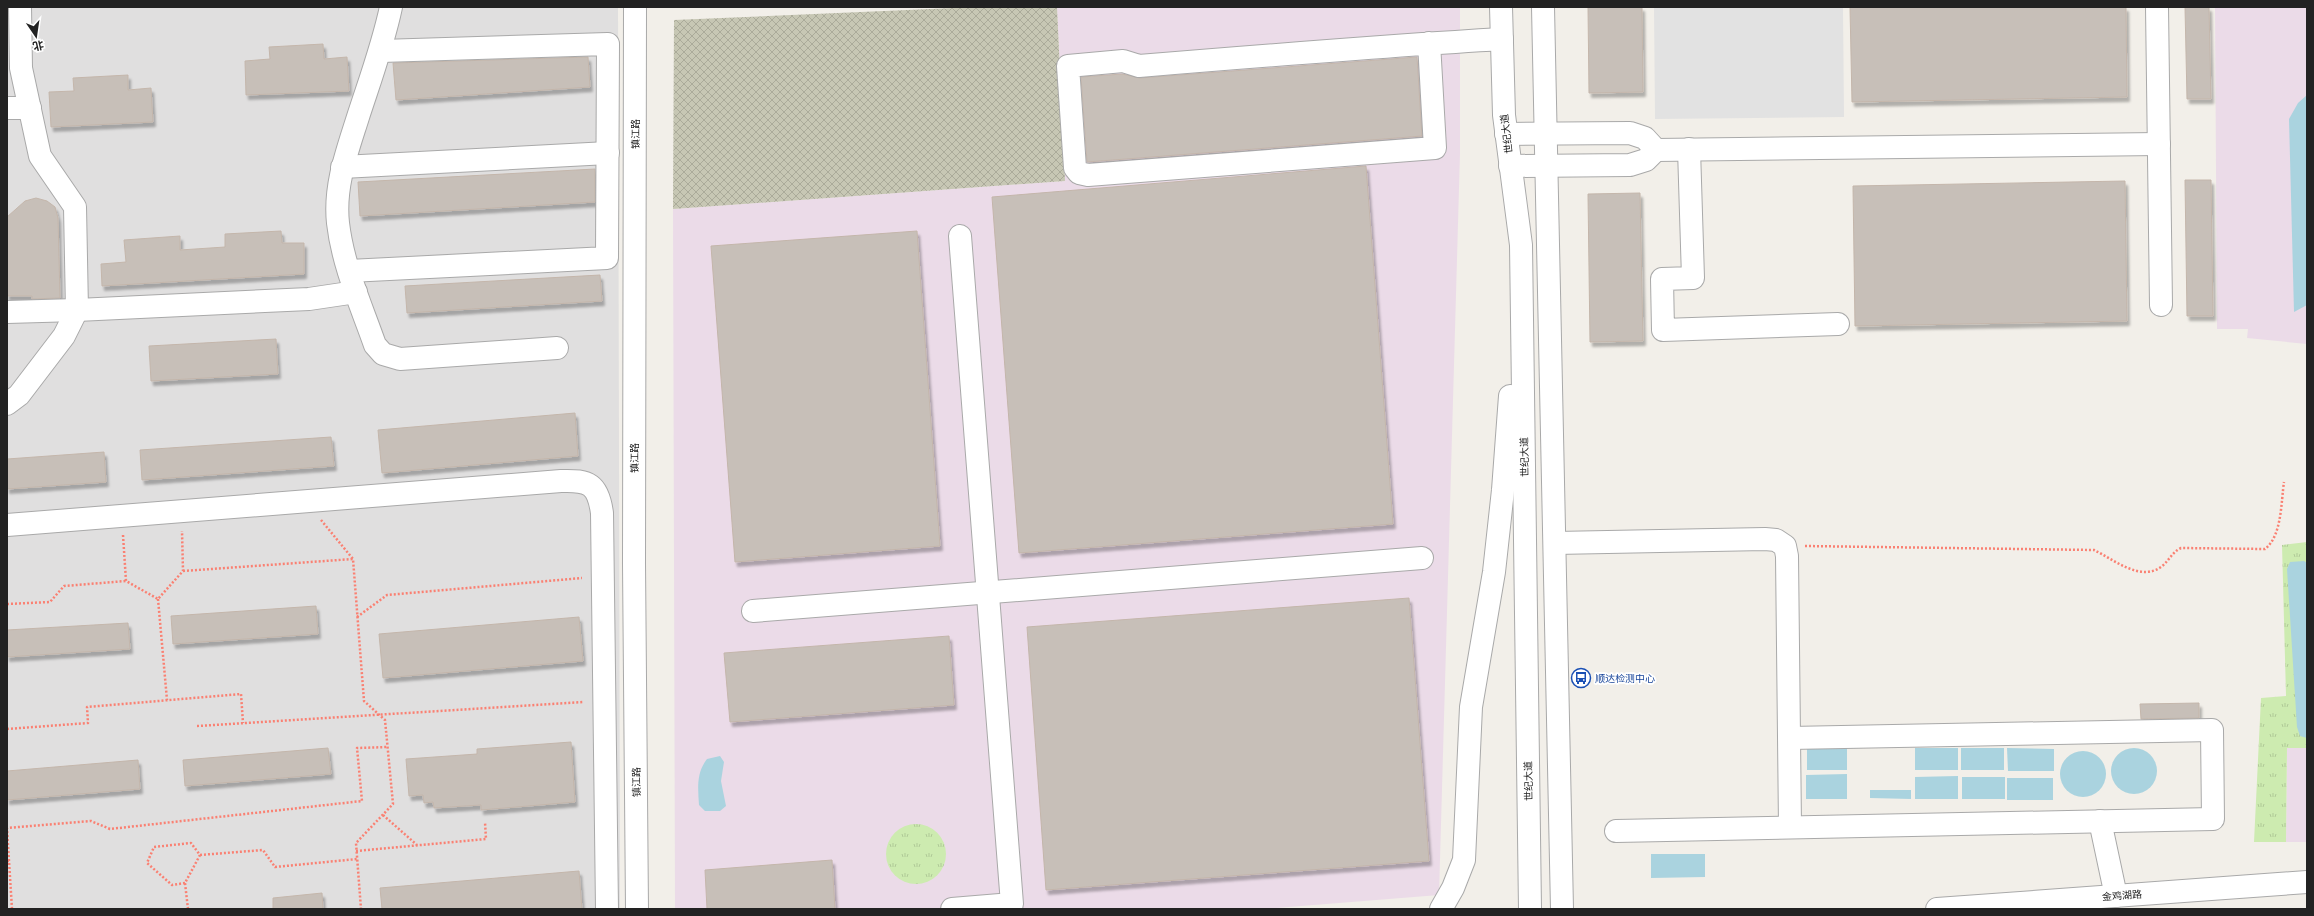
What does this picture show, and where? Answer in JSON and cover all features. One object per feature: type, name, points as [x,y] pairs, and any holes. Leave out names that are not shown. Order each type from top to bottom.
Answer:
[{"type":"street","points":[[7,404],[19,395],[64,336],[77,310],[75,207],[40,156],[21,68],[15,7]]},
{"type":"street","points":[[391,7],[381,51],[342,166],[338,193],[338,222],[344,258],[375,345],[383,354],[400,359],[557,348]]},
{"type":"street","name":"镇江路","points":[[635,7],[634,564],[637,909]]},
{"type":"street","name":"世纪大道","points":[[1501,7],[1506,134],[1521,245],[1530,909]]},
{"type":"street","points":[[1543,7],[1562,909]]},
{"type":"street","points":[[2157,7],[2161,305]]},
{"type":"street","points":[[1429,43],[1435,148],[1088,175],[1078,173],[1075,168],[1068,66],[1123,61],[1139,66],[1429,43],[1502,39]]},
{"type":"street","points":[[349,272],[607,258],[608,44],[381,51]]},
{"type":"street","points":[[7,108],[30,108]]},
{"type":"street","points":[[1506,134],[1630,133],[1645,138],[1656,150]]},
{"type":"street","points":[[1510,166],[1630,165],[1646,160],[1656,150],[2159,144]]},
{"type":"street","points":[[1688,149],[1693,278],[1662,279],[1663,330],[1838,324]]},
{"type":"street","points":[[342,166],[608,153]]},
{"type":"street","points":[[952,909],[1012,904],[960,236]]},
{"type":"street","points":[[1442,909],[1453,888],[1464,860],[1470,707],[1494,572],[1503,490],[1521,245]]},
{"type":"street","points":[[7,312],[309,299],[356,292]]},
{"type":"street","points":[[7,525],[561,481],[577,480],[590,484],[600,496],[603,576],[608,909]]},
{"type":"street","points":[[1555,543],[1765,539],[1776,540],[1785,546],[1787,556],[1790,827]]},
{"type":"street","points":[[753,612],[1422,558]]},
{"type":"street","points":[[1616,831],[2213,819],[2212,730],[1790,738]]},
{"type":"street","points":[[2100,821],[2116,896]]},
{"type":"street","name":"金鸡湖路","points":[[1936,909],[2045,905],[2116,896],[2307,882]]},
{"type":"path","points":[[1785,546],[2094,550],[2136,572],[2148,571],[2160,568],[2169,559],[2173,552],[2181,548],[2265,549],[2272,544],[2276,532],[2284,482]]},
{"type":"path","points":[[305,501],[353,559],[364,701],[385,720],[393,804],[356,843],[361,909]]},
{"type":"path","points":[[167,700],[158,599],[183,571],[182,511]]},
{"type":"path","points":[[122,515],[126,580]]},
{"type":"path","points":[[183,571],[353,559]]},
{"type":"path","points":[[357,617],[387,595],[603,576]]},
{"type":"path","points":[[7,604],[50,602],[64,586],[126,580],[158,599]]},
{"type":"path","points":[[7,729],[88,723],[87,707],[241,694],[243,724]]},
{"type":"path","points":[[197,726],[605,701]]},
{"type":"path","points":[[12,909],[7,828],[92,821],[110,829],[362,801],[357,748],[388,747]]},
{"type":"path","points":[[383,815],[417,846]]},
{"type":"path","points":[[356,851],[486,839],[485,822]]},
{"type":"path","points":[[185,883],[172,885],[147,863],[154,847],[191,843],[200,855]]},
{"type":"path","points":[[200,855],[264,850],[275,868],[357,859]]},
{"type":"path","points":[[188,909],[185,883],[200,855]]},
{"type":"shaded area","points":[[7,7],[618,7],[620,909],[7,909]]},
{"type":"shaded area","points":[[977,7],[1057,7],[1065,181],[673,209],[674,20]]},
{"type":"shaded area","points":[[1057,7],[1460,7],[1460,153],[1439,895],[1265,909],[675,909],[673,209],[1065,181]]},
{"type":"shaded area","points":[[1654,7],[1843,7],[1844,117],[1655,119]]},
{"type":"shaded area","points":[[2215,7],[2307,7],[2307,344],[2247,338],[2248,329],[2217,329]]},
{"type":"shaded area","points":[[2287,748],[2307,748],[2307,842],[2286,842]]},
{"type":"green space","points":[[2307,542],[2307,748],[2287,748],[2286,842],[2254,842],[2261,698],[2286,696],[2282,545]]},
{"type":"green space","points":[[916,824],[933,829],[941,837],[946,854],[941,871],[933,879],[916,884],[899,879],[891,871],[886,854],[891,837],[899,829]]},
{"type":"water","points":[[2307,95],[2307,305],[2294,312],[2289,119],[2298,103]]},
{"type":"water","points":[[2304,561],[2307,563],[2307,738],[2300,736],[2297,727],[2287,569],[2290,562]]},
{"type":"water","points":[[1807,745],[1847,746],[1847,770],[1807,770]]},
{"type":"water","points":[[1915,748],[1958,748],[1958,770],[1915,770]]},
{"type":"water","points":[[1961,748],[2004,748],[2004,770],[1961,770]]},
{"type":"water","points":[[2007,748],[2054,749],[2054,771],[2008,771]]},
{"type":"water","points":[[2134,748],[2147,752],[2153,758],[2157,771],[2153,784],[2147,790],[2134,794],[2121,790],[2115,784],[2111,771],[2115,758],[2121,752]]},
{"type":"water","points":[[2083,751],[2096,755],[2102,761],[2106,774],[2102,787],[2096,793],[2083,797],[2070,793],[2064,787],[2060,774],[2064,761],[2070,755]]},
{"type":"water","points":[[720,756],[724,762],[721,781],[726,806],[720,811],[705,811],[699,805],[699,775],[703,764],[707,759]]},
{"type":"water","points":[[1847,774],[1847,799],[1806,799],[1806,775]]},
{"type":"water","points":[[1958,776],[1958,799],[1915,799],[1915,777]]},
{"type":"water","points":[[1962,777],[2005,777],[2005,799],[1962,799]]},
{"type":"water","points":[[2007,778],[2053,778],[2053,800],[2007,800]]},
{"type":"water","points":[[1870,790],[1911,790],[1911,799],[1870,798]]},
{"type":"water","points":[[1651,854],[1705,854],[1705,877],[1651,878]]},
{"type":"building","points":[[1588,7],[1642,7],[1643,92],[1589,93]]},
{"type":"building","points":[[1850,7],[2126,7],[2127,97],[1852,102]]},
{"type":"building","points":[[2185,7],[2209,7],[2211,99],[2187,99]]},
{"type":"building","points":[[323,44],[324,59],[347,57],[349,91],[246,95],[245,61],[270,59],[269,47]]},
{"type":"building","points":[[588,57],[590,87],[396,100],[393,63]]},
{"type":"building","points":[[1417,57],[1422,136],[1087,162],[1081,77],[1122,74],[1140,78]]},
{"type":"building","points":[[128,75],[128,90],[151,88],[153,122],[51,127],[49,92],[74,91],[73,78]]},
{"type":"building","points":[[1366,166],[1393,524],[1019,553],[992,197]]},
{"type":"building","points":[[595,169],[595,202],[360,216],[358,182]]},
{"type":"building","points":[[2185,180],[2211,180],[2213,316],[2187,316]]},
{"type":"building","points":[[2125,181],[2127,321],[1855,326],[1853,186]]},
{"type":"building","points":[[1640,193],[1643,341],[1590,342],[1588,194]]},
{"type":"building","points":[[36,198],[47,201],[55,207],[58,218],[60,298],[32,299],[32,296],[7,296],[7,217],[25,201]]},
{"type":"building","points":[[281,231],[282,243],[304,243],[304,274],[102,286],[101,264],[126,262],[124,240],[180,236],[180,250],[225,247],[225,234]]},
{"type":"building","points":[[917,231],[940,546],[735,562],[711,246]]},
{"type":"building","points":[[600,275],[602,301],[407,313],[405,286]]},
{"type":"building","points":[[276,339],[278,374],[151,381],[149,346]]},
{"type":"building","points":[[575,413],[578,456],[382,473],[378,430]]},
{"type":"building","points":[[331,437],[334,466],[142,480],[140,450]]},
{"type":"building","points":[[104,452],[106,482],[7,489],[7,459]]},
{"type":"building","points":[[1409,598],[1429,861],[1046,890],[1027,627]]},
{"type":"building","points":[[316,606],[318,634],[173,644],[171,616]]},
{"type":"building","points":[[579,617],[583,661],[383,678],[379,634]]},
{"type":"building","points":[[128,623],[130,649],[7,657],[7,630]]},
{"type":"building","points":[[949,636],[954,705],[730,722],[724,653]]},
{"type":"building","points":[[2199,703],[2199,718],[2141,719],[2140,704]]},
{"type":"building","points":[[571,742],[575,802],[481,810],[481,805],[434,808],[433,802],[424,803],[423,795],[409,796],[406,759],[477,754],[477,749]]},
{"type":"building","points":[[328,748],[331,774],[185,786],[183,760]]},
{"type":"building","points":[[138,760],[140,789],[7,800],[7,771]]},
{"type":"building","points":[[832,860],[835,909],[707,909],[705,870]]},
{"type":"building","points":[[579,871],[582,909],[382,909],[380,888]]},
{"type":"building","points":[[322,893],[323,909],[273,909],[273,898]]},
{"type":"place","name":"顺达检测中心","points":[[1581,678]]}]
